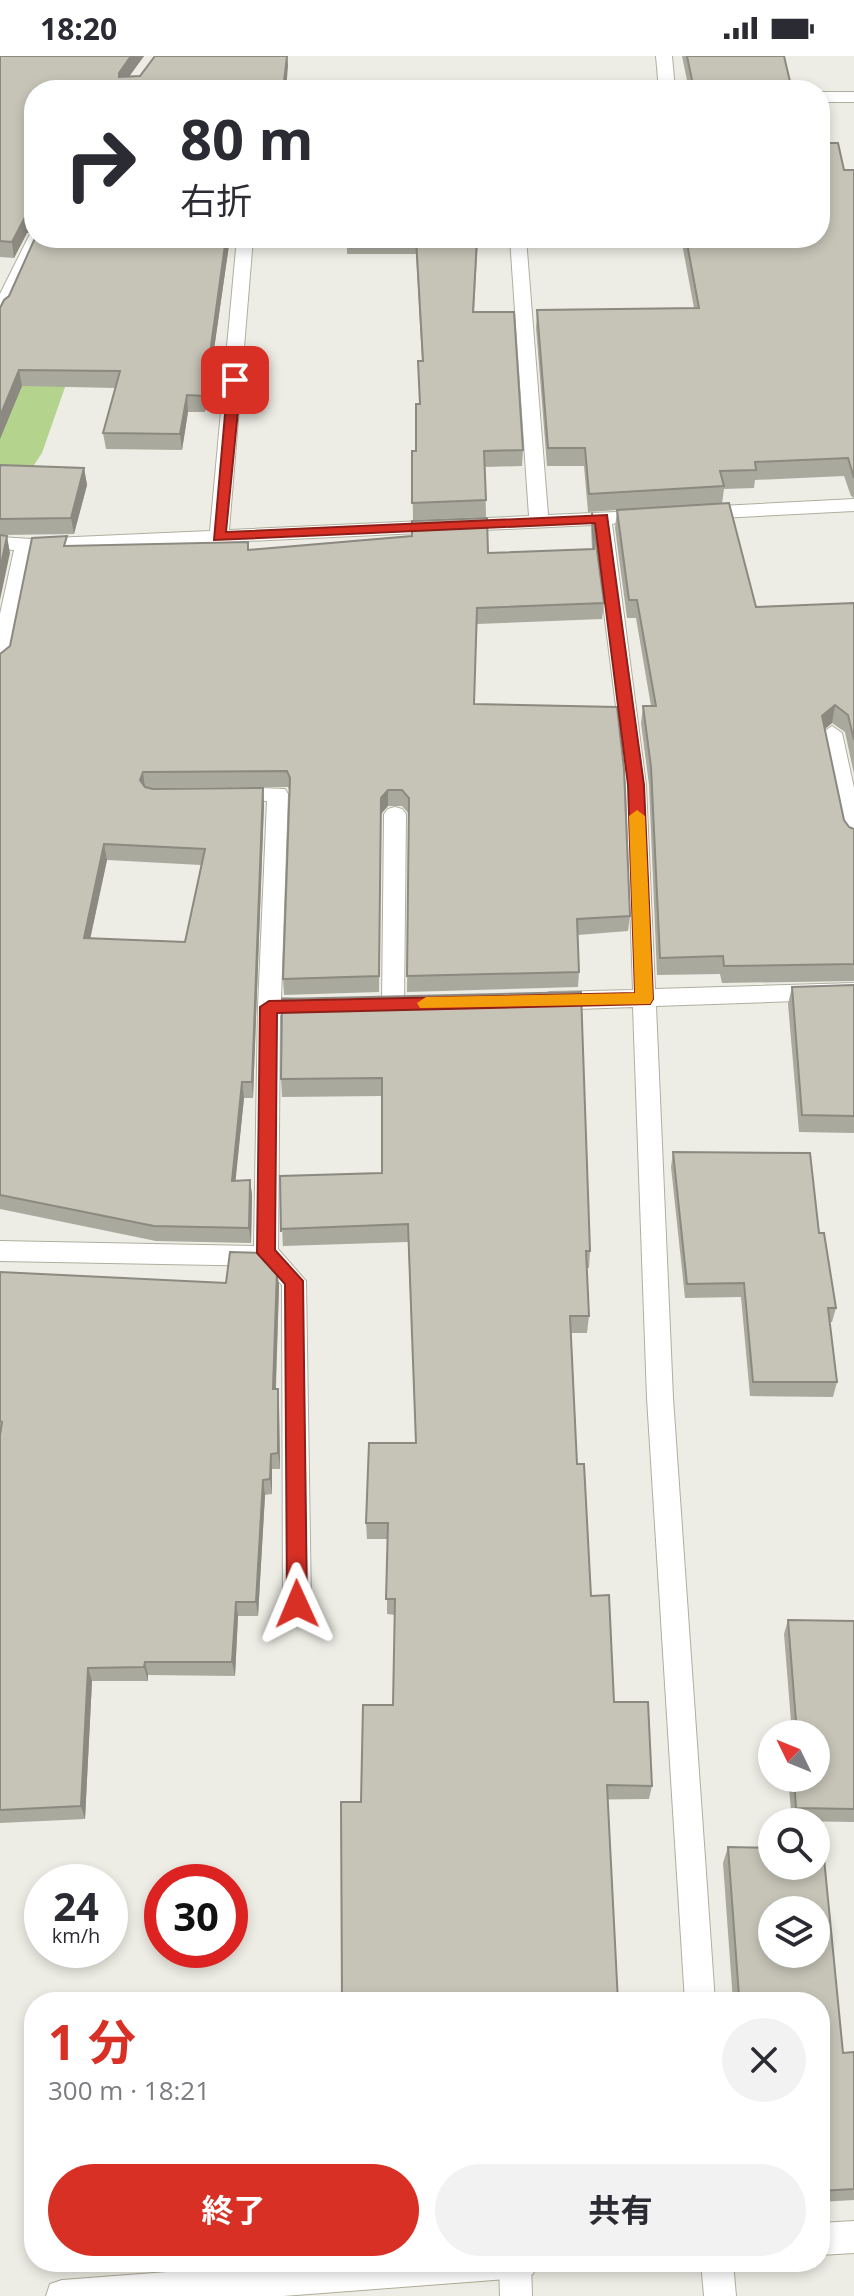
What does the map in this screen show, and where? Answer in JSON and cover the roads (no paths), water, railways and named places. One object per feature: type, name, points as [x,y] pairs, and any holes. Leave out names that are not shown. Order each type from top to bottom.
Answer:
[{"type":"street","points":[[664,56],[666,80]]},
{"type":"street","points":[[830,97],[854,97]]},
{"type":"street","points":[[0,311],[31,248]]},
{"type":"street","points":[[219,537],[244,248]]},
{"type":"street","points":[[519,248],[539,523]]},
{"type":"street","points":[[681,514],[854,505]]},
{"type":"street","points":[[0,543],[24,545],[634,517]]},
{"type":"street","points":[[602,518],[636,785],[660,1398],[699,1992]]},
{"type":"street","points":[[0,662],[24,545]]},
{"type":"street","points":[[832,733],[854,837]]},
{"type":"street","points":[[217,794],[278,794],[269,1007],[266,1253],[294,1281],[297,1604]]},
{"type":"street","points":[[393,1004],[395,814]]},
{"type":"street","points":[[534,1001],[854,991]]},
{"type":"street","points":[[269,1007],[331,1006]]},
{"type":"street","points":[[0,1251],[270,1256]]},
{"type":"street","points":[[830,2238],[854,2237]]},
{"type":"street","points":[[62,2296],[384,2272]]},
{"type":"street","points":[[516,2296],[517,2272]]},
{"type":"street","points":[[718,2272],[720,2296]]},
{"type":"waterway","points":[[0,453],[75,248]]}]
